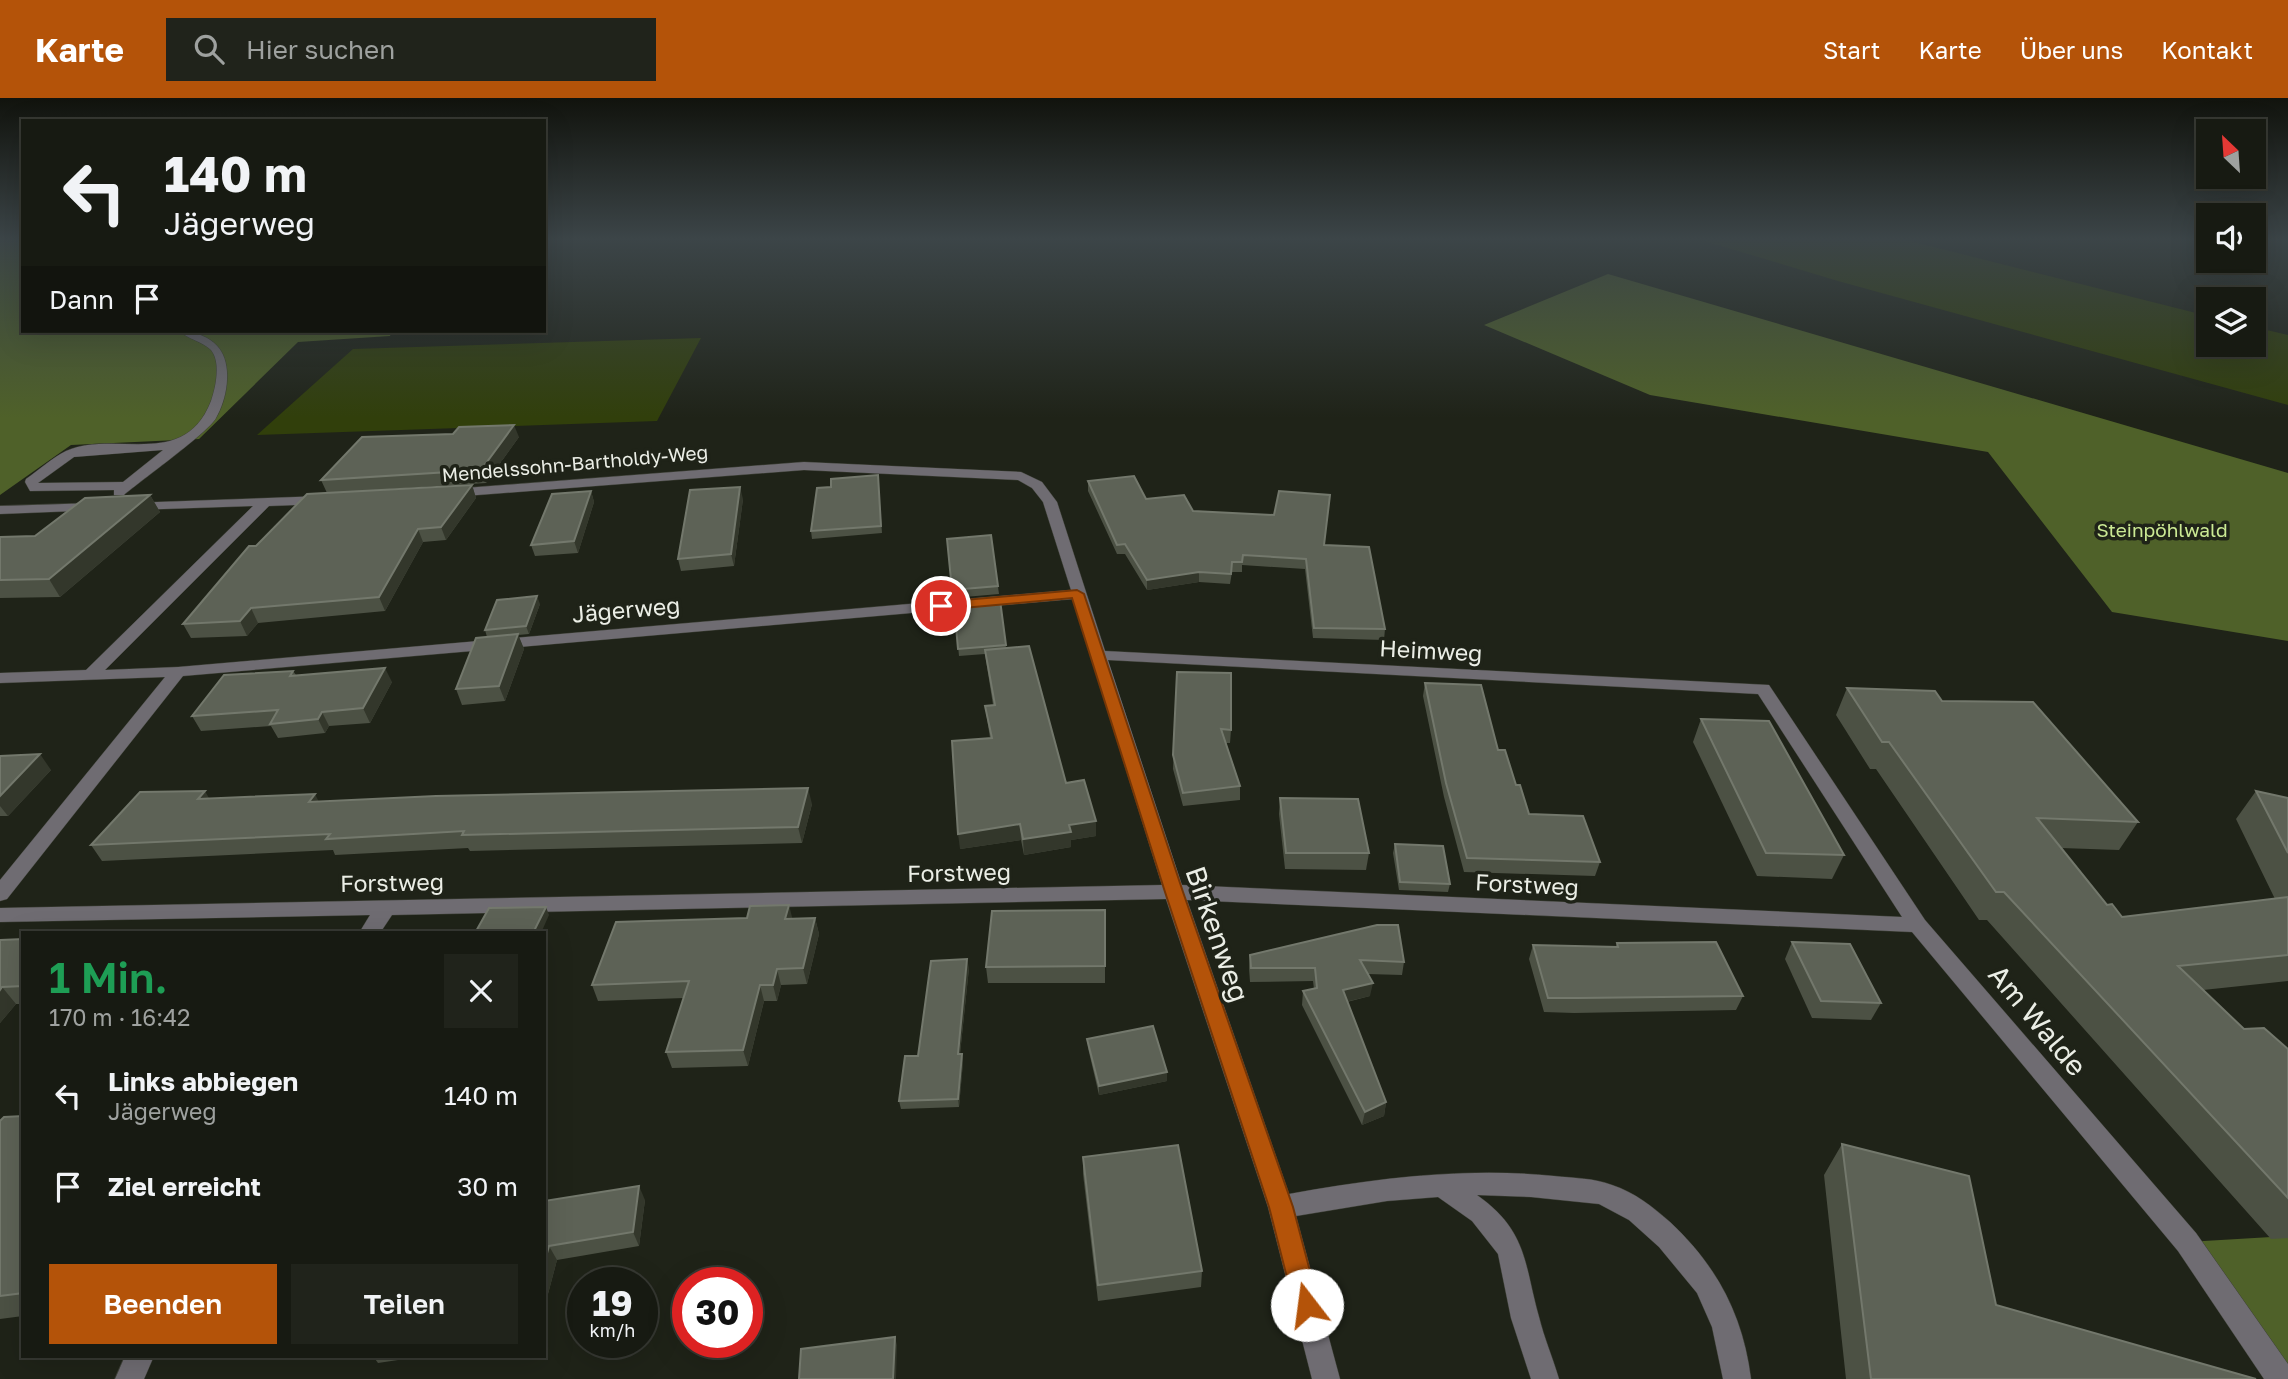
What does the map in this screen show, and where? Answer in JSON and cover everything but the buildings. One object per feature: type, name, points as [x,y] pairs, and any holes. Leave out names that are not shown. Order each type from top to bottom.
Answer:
[{"type":"street","points":[[102,507],[174,446],[211,419],[220,392],[222,361],[214,347],[188,333]]},
{"type":"street","points":[[127,485],[35,488],[31,482],[70,454],[87,450],[174,446]]},
{"type":"street","name":"Mendelssohn-Bartholdy-Weg","points":[[435,494],[804,466],[1021,476],[1037,485],[1047,496],[1051,510]]},
{"type":"street","points":[[0,510],[343,499]]},
{"type":"street","points":[[91,674],[264,503]]},
{"type":"street","name":"Birkenweg","points":[[1051,510],[1174,892],[1281,1207],[1326,1379]]},
{"type":"street","name":"Jägerweg","points":[[0,678],[178,672],[1077,594]]},
{"type":"street","name":"Heimweg","points":[[1097,656],[1763,689]]},
{"type":"street","points":[[0,894],[178,672]]},
{"type":"street","name":"Am Walde","points":[[1763,689],[1918,925],[2187,1242],[2281,1379]]},
{"type":"street","name":"Forstweg","points":[[0,915],[1174,892],[1918,925]]},
{"type":"street","points":[[370,931],[386,907]]},
{"type":"street","points":[[1281,1207],[1353,1193],[1440,1184],[1539,1185],[1609,1195],[1665,1232],[1715,1297],[1735,1361],[1737,1379]]},
{"type":"street","points":[[1440,1184],[1481,1213],[1510,1249],[1525,1318],[1545,1379]]},
{"type":"street","points":[[129,1379],[139,1358]]},
{"type":"green space","points":[[0,299],[21,299],[21,333],[391,333],[390,336],[298,342],[199,439],[71,445],[0,495]]},
{"type":"green space","name":"Steinpöhlwald","points":[[1548,299],[1693,299],[2288,473],[2288,641],[2112,612],[1988,452],[1650,395],[1484,325]]},
{"type":"green space","points":[[1903,299],[2140,299],[2196,313],[2196,357],[2266,357],[2266,330],[2288,335],[2288,405]]},
{"type":"green space","points":[[701,338],[657,421],[257,435],[353,349]]},
{"type":"green space","points":[[2288,1236],[2288,1379],[2187,1242]]},
{"type":"route","points":[[941,606],[1077,594],[1281,1207],[1307,1305]]}]
